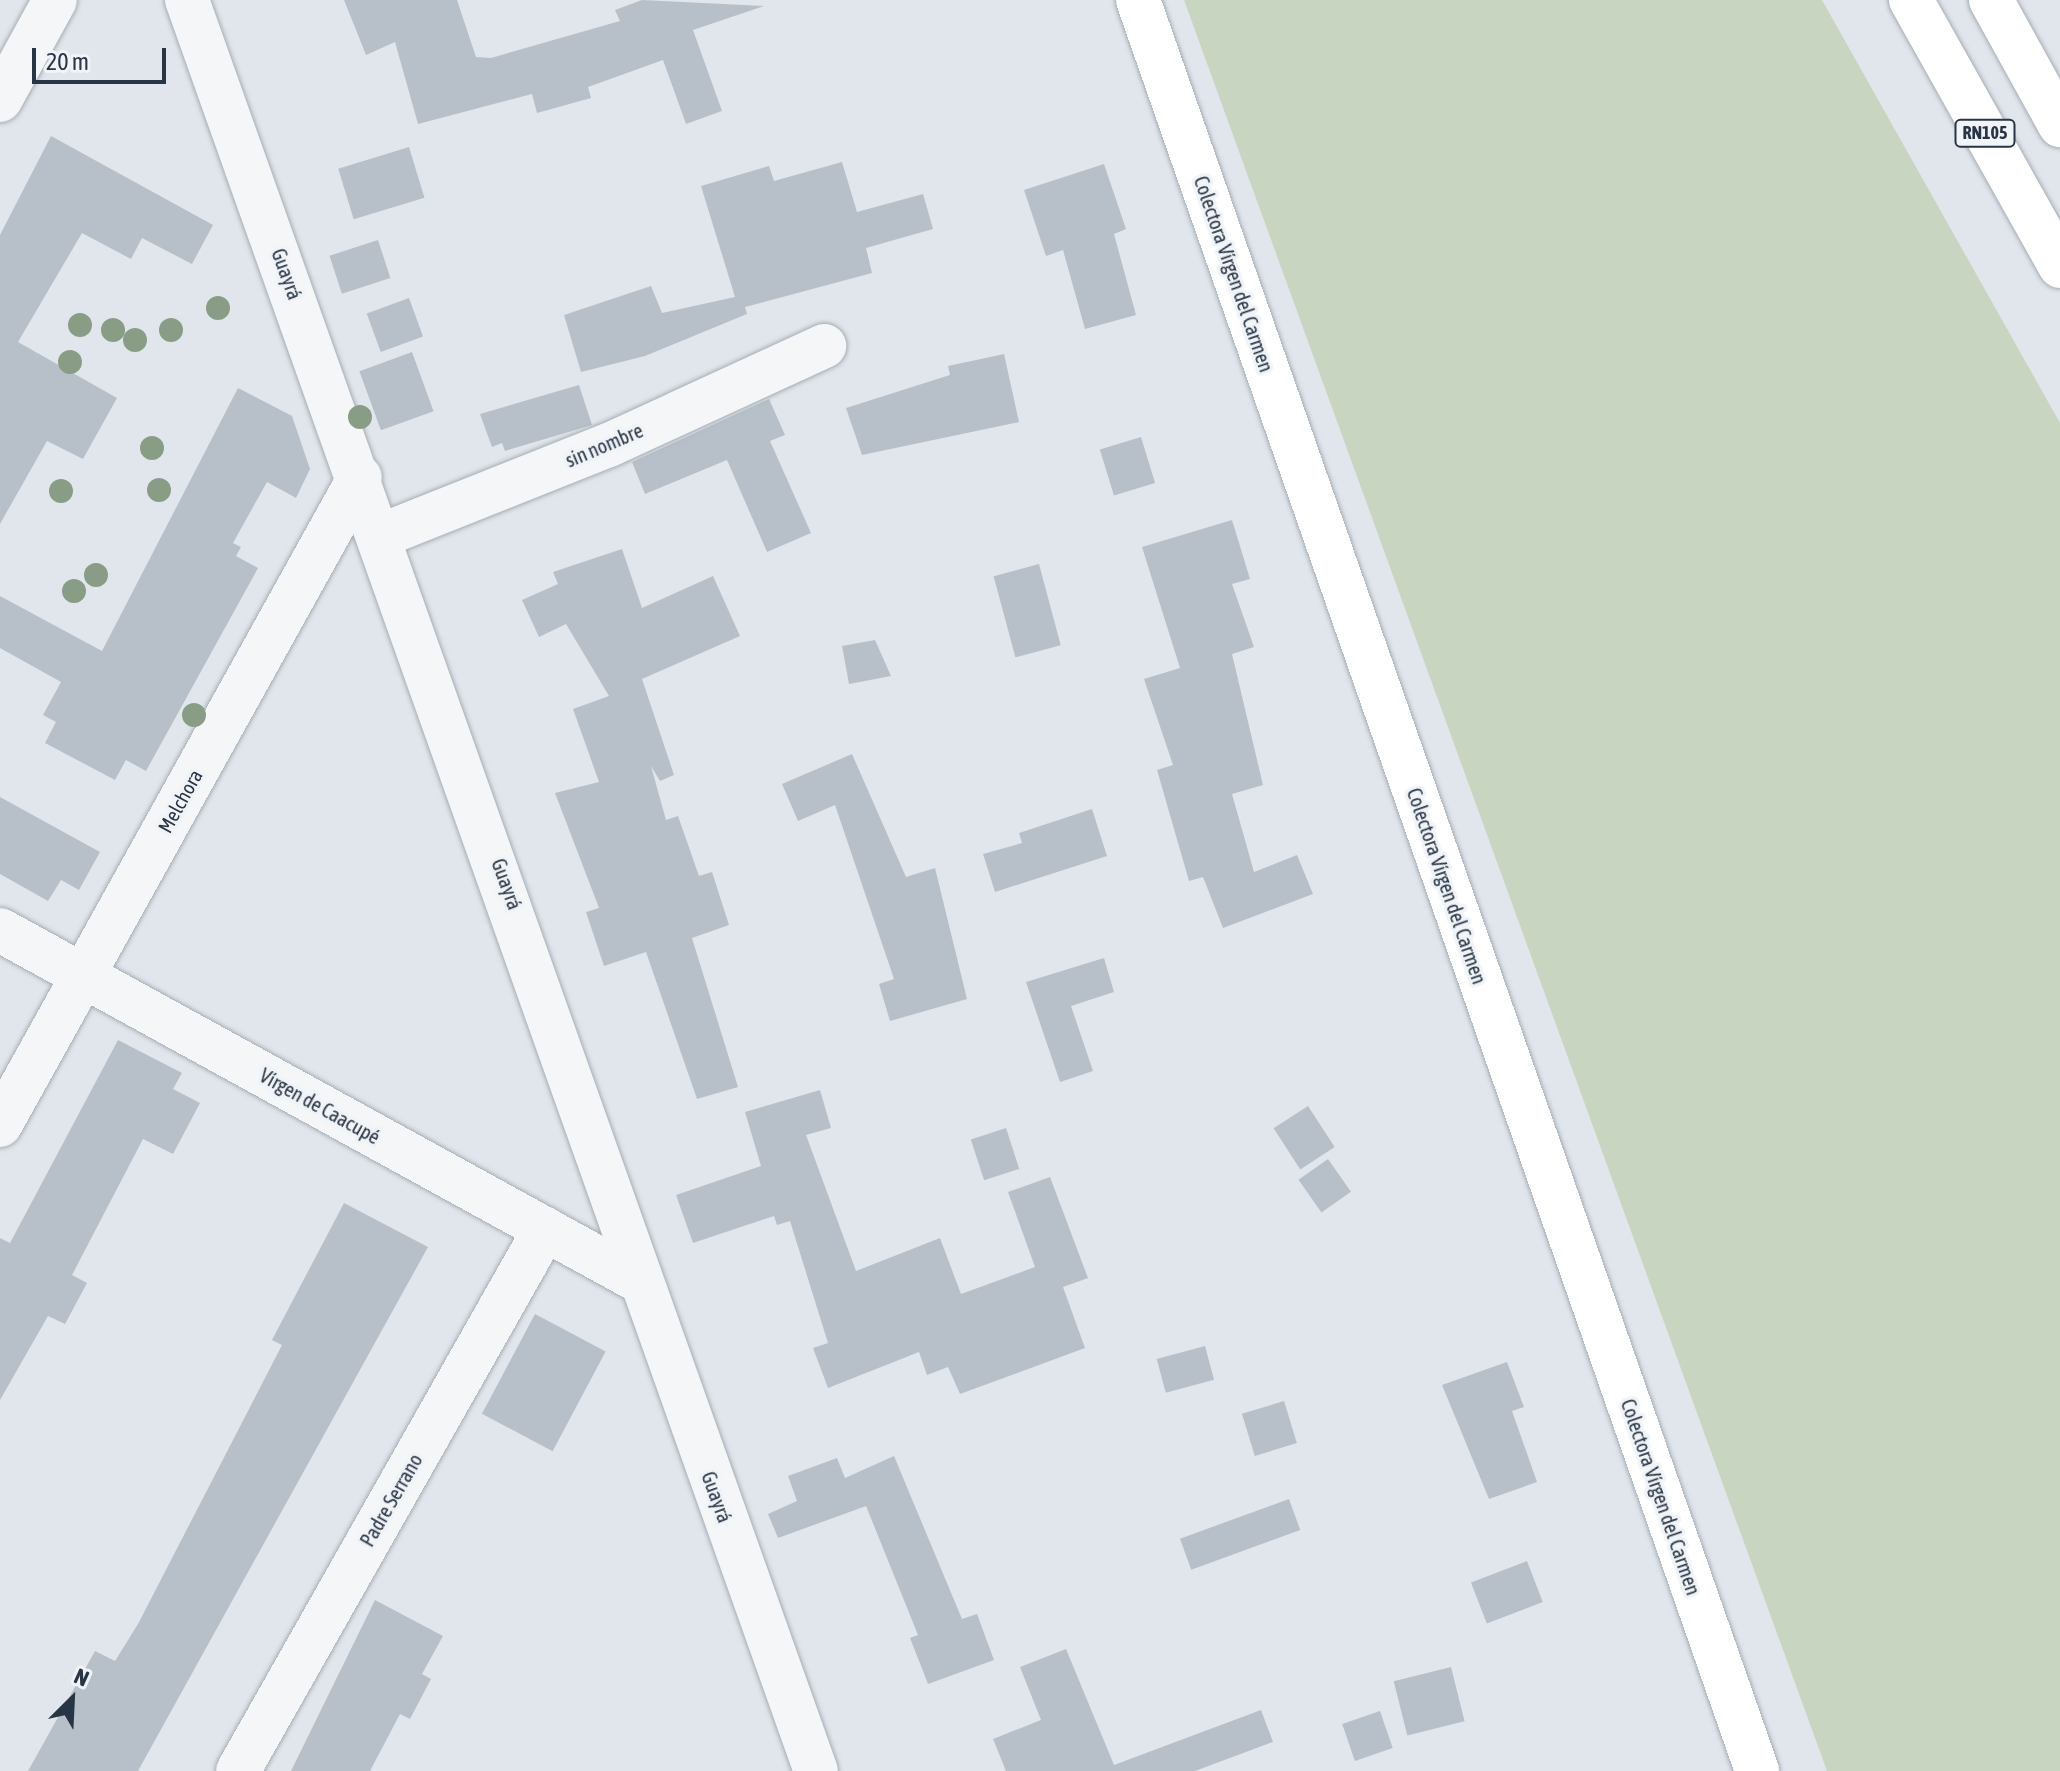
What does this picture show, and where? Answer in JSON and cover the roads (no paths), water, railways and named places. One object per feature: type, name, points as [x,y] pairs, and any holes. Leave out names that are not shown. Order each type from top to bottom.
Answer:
[{"type":"main road","name":"Colectora Vírgen del Carmen","points":[[1138,0],[1757,1771]]},
{"type":"main road","name":"RN105","points":[[1911,0],[2060,266]]},
{"type":"main road","points":[[1991,0],[2060,125]]},
{"type":"street","points":[[0,100],[55,0]]},
{"type":"street","name":"Guayrá","points":[[187,0],[360,477],[641,1282],[800,1759]]},
{"type":"street","name":"sin nombre","points":[[380,536],[609,445],[824,346]]},
{"type":"street","name":"Melchora","points":[[0,1125],[360,477]]},
{"type":"street","name":"Vírgen de Caacupé","points":[[0,930],[641,1282]]},
{"type":"street","name":"Padre Serrano","points":[[238,1771],[545,1229]]}]
